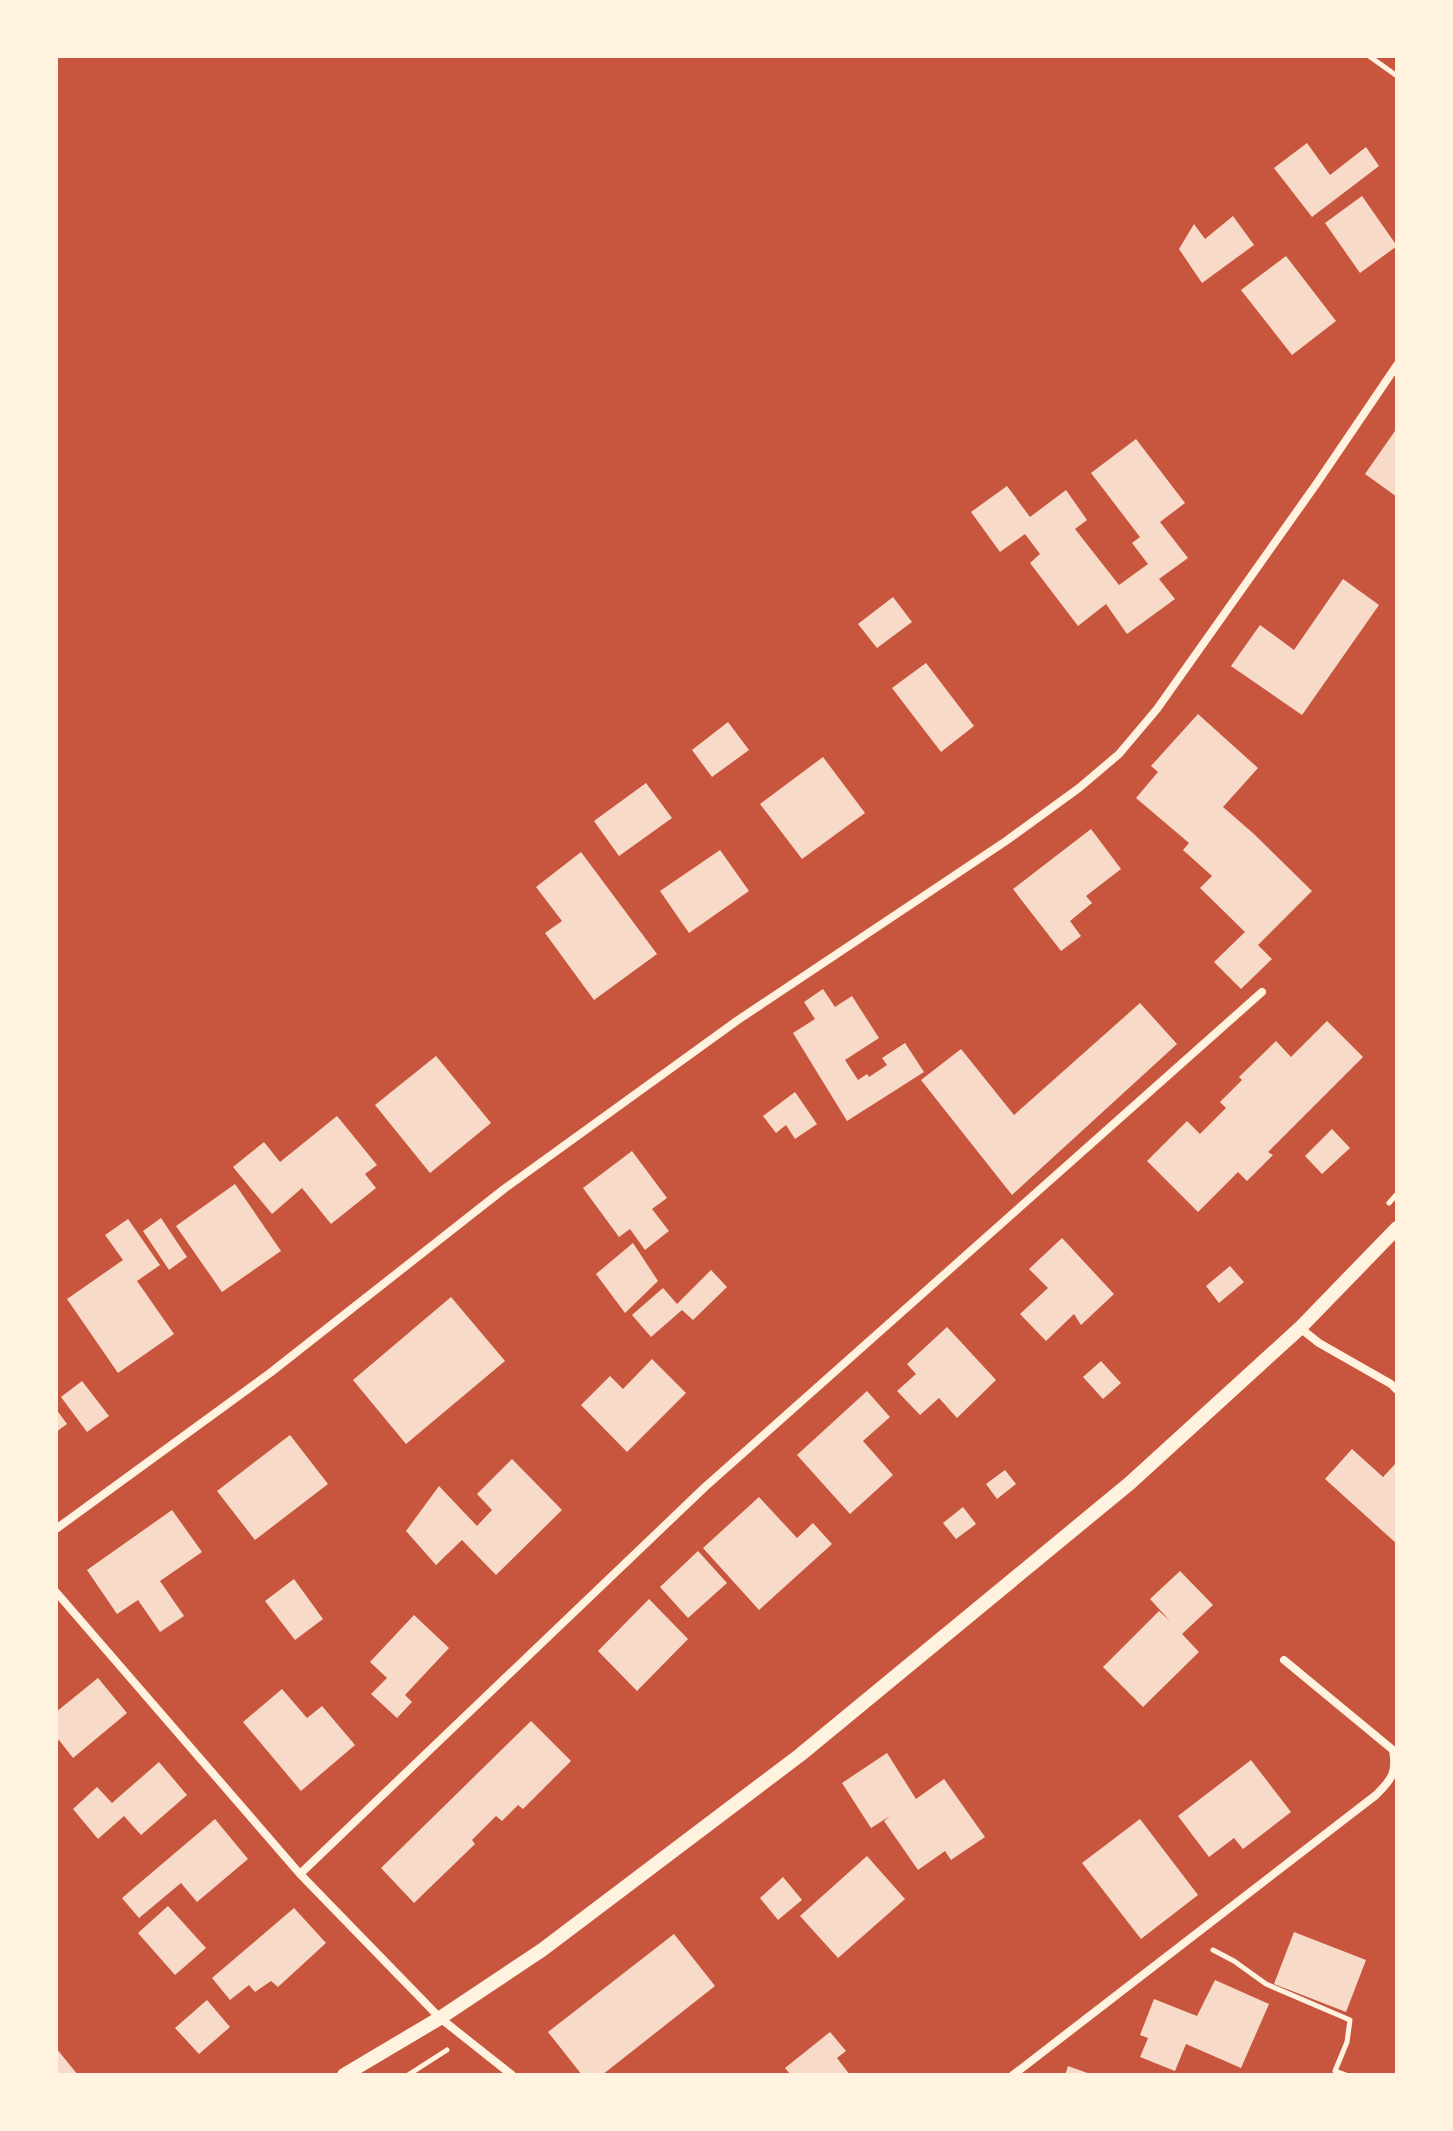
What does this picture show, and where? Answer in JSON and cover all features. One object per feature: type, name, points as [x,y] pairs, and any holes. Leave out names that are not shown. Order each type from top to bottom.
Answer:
[{"type":"street","points":[[56,1529],[270,1373],[504,1189],[738,1020],[1006,841],[1079,788],[1119,754],[1157,709],[1397,365]]},
{"type":"street","points":[[300,1874],[705,1487],[1262,992]]},
{"type":"street","points":[[344,2075],[440,2018],[542,1950],[800,1755],[1130,1483],[1300,1328],[1397,1228]]},
{"type":"street","points":[[1300,1328],[1319,1343],[1397,1390]]},
{"type":"street","points":[[56,1592],[300,1874],[440,2018],[512,2075]]},
{"type":"street","points":[[1013,2075],[1388,1784],[1396,1768],[1393,1750],[1284,1660]]},
{"type":"path","points":[[1369,56],[1397,76]]},
{"type":"path","points":[[1386,1205],[1397,1194]]},
{"type":"path","points":[[1191,1938],[1234,1961],[1266,1984],[1350,2020],[1347,2042],[1335,2071],[1346,2075]]},
{"type":"building","points":[[1307,143],[1330,175],[1366,147],[1379,166],[1312,217],[1274,168]]},
{"type":"building","points":[[1362,196],[1397,246],[1360,273],[1325,223]]},
{"type":"building","points":[[1233,216],[1254,245],[1202,283],[1179,249],[1194,224],[1205,239]]},
{"type":"building","points":[[1286,256],[1336,321],[1292,355],[1241,290]]},
{"type":"building","points":[[1397,428],[1397,497],[1365,474]]},
{"type":"building","points":[[1136,439],[1185,503],[1160,522],[1188,558],[1159,579],[1175,599],[1127,634],[1106,604],[1078,626],[1030,563],[1040,554],[1025,534],[1000,552],[971,512],[1007,486],[1030,517],[1066,490],[1087,520],[1075,529],[1119,585],[1148,564],[1132,543],[1140,537],[1091,473]]},
{"type":"building","points":[[1343,579],[1379,605],[1302,715],[1231,666],[1260,625],[1294,650]]},
{"type":"building","points":[[893,597],[912,622],[877,648],[858,624]]},
{"type":"building","points":[[926,663],[974,726],[941,752],[892,688]]},
{"type":"building","points":[[1198,714],[1258,768],[1223,807],[1312,891],[1258,945],[1272,959],[1241,989],[1214,962],[1245,932],[1200,888],[1212,876],[1183,850],[1189,843],[1136,798],[1158,772],[1151,766]]},
{"type":"building","points":[[728,722],[749,750],[712,777],[692,750]]},
{"type":"building","points":[[823,757],[865,813],[802,859],[760,804]]},
{"type":"building","points":[[646,783],[672,818],[619,856],[594,821]]},
{"type":"building","points":[[1091,829],[1121,869],[1086,896],[1092,903],[1070,921],[1081,936],[1061,951],[1013,889]]},
{"type":"building","points":[[720,850],[749,891],[689,933],[660,891]]},
{"type":"building","points":[[581,852],[657,954],[594,1000],[545,933],[562,921],[536,887]]},
{"type":"building","points":[[823,989],[835,1007],[852,996],[879,1038],[845,1060],[858,1080],[887,1065],[882,1058],[905,1043],[924,1072],[847,1121],[793,1033],[815,1019],[804,1002]]},
{"type":"building","points":[[1140,1003],[1177,1044],[1012,1195],[921,1080],[961,1049],[1014,1115]]},
{"type":"building","points":[[1327,1021],[1363,1057],[1268,1152],[1273,1155],[1247,1181],[1238,1172],[1198,1212],[1147,1161],[1187,1121],[1200,1134],[1226,1108],[1220,1102],[1242,1080],[1239,1077],[1276,1041],[1291,1057]]},
{"type":"building","points":[[436,1056],[491,1123],[430,1173],[375,1105]]},
{"type":"building","points":[[795,1092],[817,1124],[795,1139],[786,1125],[776,1133],[763,1116]]},
{"type":"building","points":[[337,1116],[377,1165],[365,1174],[376,1188],[331,1224],[302,1188],[272,1214],[233,1167],[264,1142],[280,1162]]},
{"type":"building","points":[[1332,1129],[1350,1148],[1322,1174],[1305,1156]]},
{"type":"building","points":[[632,1151],[667,1198],[652,1209],[669,1231],[645,1250],[630,1229],[619,1237],[583,1188]]},
{"type":"building","points":[[235,1184],[281,1251],[222,1292],[176,1226]]},
{"type":"building","points":[[161,1218],[187,1257],[169,1270],[143,1231]]},
{"type":"building","points":[[128,1219],[160,1265],[137,1281],[174,1334],[118,1373],[67,1299],[123,1260],[105,1235]]},
{"type":"building","points":[[1062,1238],[1114,1294],[1081,1325],[1074,1314],[1046,1341],[1020,1314],[1048,1288],[1029,1269]]},
{"type":"building","points":[[633,1243],[658,1281],[625,1313],[596,1274]]},
{"type":"building","points":[[1230,1266],[1244,1282],[1219,1303],[1206,1286]]},
{"type":"building","points":[[711,1270],[727,1287],[693,1320],[682,1310],[651,1337],[632,1315],[663,1288],[677,1304]]},
{"type":"building","points":[[451,1297],[505,1361],[406,1444],[353,1380]]},
{"type":"building","points":[[947,1327],[996,1380],[957,1418],[939,1398],[920,1415],[897,1391],[916,1374],[907,1364]]},
{"type":"building","points":[[652,1359],[686,1393],[627,1452],[581,1405],[610,1376],[623,1389]]},
{"type":"building","points":[[1101,1361],[1121,1383],[1103,1399],[1083,1377]]},
{"type":"building","points":[[82,1381],[109,1416],[87,1432],[61,1397]]},
{"type":"building","points":[[867,1391],[890,1417],[863,1441],[893,1475],[850,1514],[797,1455]]},
{"type":"building","points":[[56,1409],[67,1424],[56,1432]]},
{"type":"building","points":[[290,1435],[328,1484],[255,1540],[217,1491]]},
{"type":"building","points":[[1352,1449],[1383,1477],[1397,1462],[1397,1544],[1325,1479]]},
{"type":"building","points":[[512,1459],[562,1510],[496,1575],[462,1540],[436,1565],[406,1531],[439,1486],[477,1526],[492,1510],[477,1494]]},
{"type":"building","points":[[1005,1470],[1016,1484],[997,1499],[986,1484]]},
{"type":"building","points":[[759,1497],[797,1538],[813,1523],[832,1544],[759,1610],[703,1548]]},
{"type":"building","points":[[963,1507],[976,1524],[956,1539],[943,1523]]},
{"type":"building","points":[[172,1510],[202,1552],[160,1581],[184,1616],[160,1632],[138,1600],[117,1614],[87,1570]]},
{"type":"building","points":[[698,1551],[727,1583],[688,1618],[660,1587]]},
{"type":"building","points":[[1180,1571],[1213,1605],[1182,1634],[1199,1652],[1143,1707],[1103,1667],[1159,1611],[1170,1621],[1150,1599]]},
{"type":"building","points":[[294,1579],[323,1619],[295,1640],[265,1601]]},
{"type":"building","points":[[649,1599],[688,1639],[637,1691],[598,1651]]},
{"type":"building","points":[[414,1615],[449,1648],[405,1695],[412,1702],[397,1718],[371,1694],[387,1678],[370,1662]]},
{"type":"building","points":[[98,1678],[127,1713],[73,1758],[59,1740],[56,1743],[56,1712]]},
{"type":"building","points":[[282,1689],[307,1718],[322,1706],[355,1745],[301,1791],[243,1722]]},
{"type":"building","points":[[531,1721],[571,1761],[523,1809],[518,1805],[502,1821],[496,1816],[472,1840],[475,1844],[414,1903],[381,1868]]},
{"type":"building","points":[[887,1753],[916,1799],[944,1779],[985,1837],[951,1860],[945,1851],[918,1870],[884,1821],[890,1816],[871,1828],[842,1783]]},
{"type":"building","points":[[1251,1760],[1291,1812],[1243,1849],[1234,1838],[1209,1857],[1178,1816]]},
{"type":"building","points":[[159,1762],[187,1795],[141,1835],[124,1816],[98,1839],[73,1809],[97,1787],[112,1803]]},
{"type":"building","points":[[215,1819],[248,1859],[197,1902],[181,1883],[139,1918],[122,1898]]},
{"type":"building","points":[[1140,1819],[1198,1895],[1141,1939],[1082,1863]]},
{"type":"building","points":[[867,1856],[905,1899],[838,1958],[800,1916]]},
{"type":"building","points":[[783,1877],[802,1900],[778,1920],[760,1898]]},
{"type":"building","points":[[168,1906],[206,1948],[175,1975],[138,1933]]},
{"type":"building","points":[[294,1908],[326,1943],[278,1987],[271,1981],[255,1992],[249,1985],[230,2000],[212,1978]]},
{"type":"building","points":[[1294,1932],[1366,1960],[1346,2012],[1274,1984]]},
{"type":"building","points":[[674,1934],[715,1986],[602,2075],[582,2075],[548,2032]]},
{"type":"building","points":[[1215,1980],[1269,2004],[1241,2068],[1186,2044],[1175,2071],[1140,2057],[1148,2038],[1140,2035],[1154,1999],[1197,2016]]},
{"type":"building","points":[[207,2000],[230,2027],[199,2054],[175,2028]]},
{"type":"building","points":[[830,2032],[846,2051],[837,2058],[850,2075],[791,2075],[785,2068]]},
{"type":"building","points":[[56,2048],[78,2075],[56,2075]]},
{"type":"building","points":[[1068,2066],[1093,2075],[1065,2075]]}]
